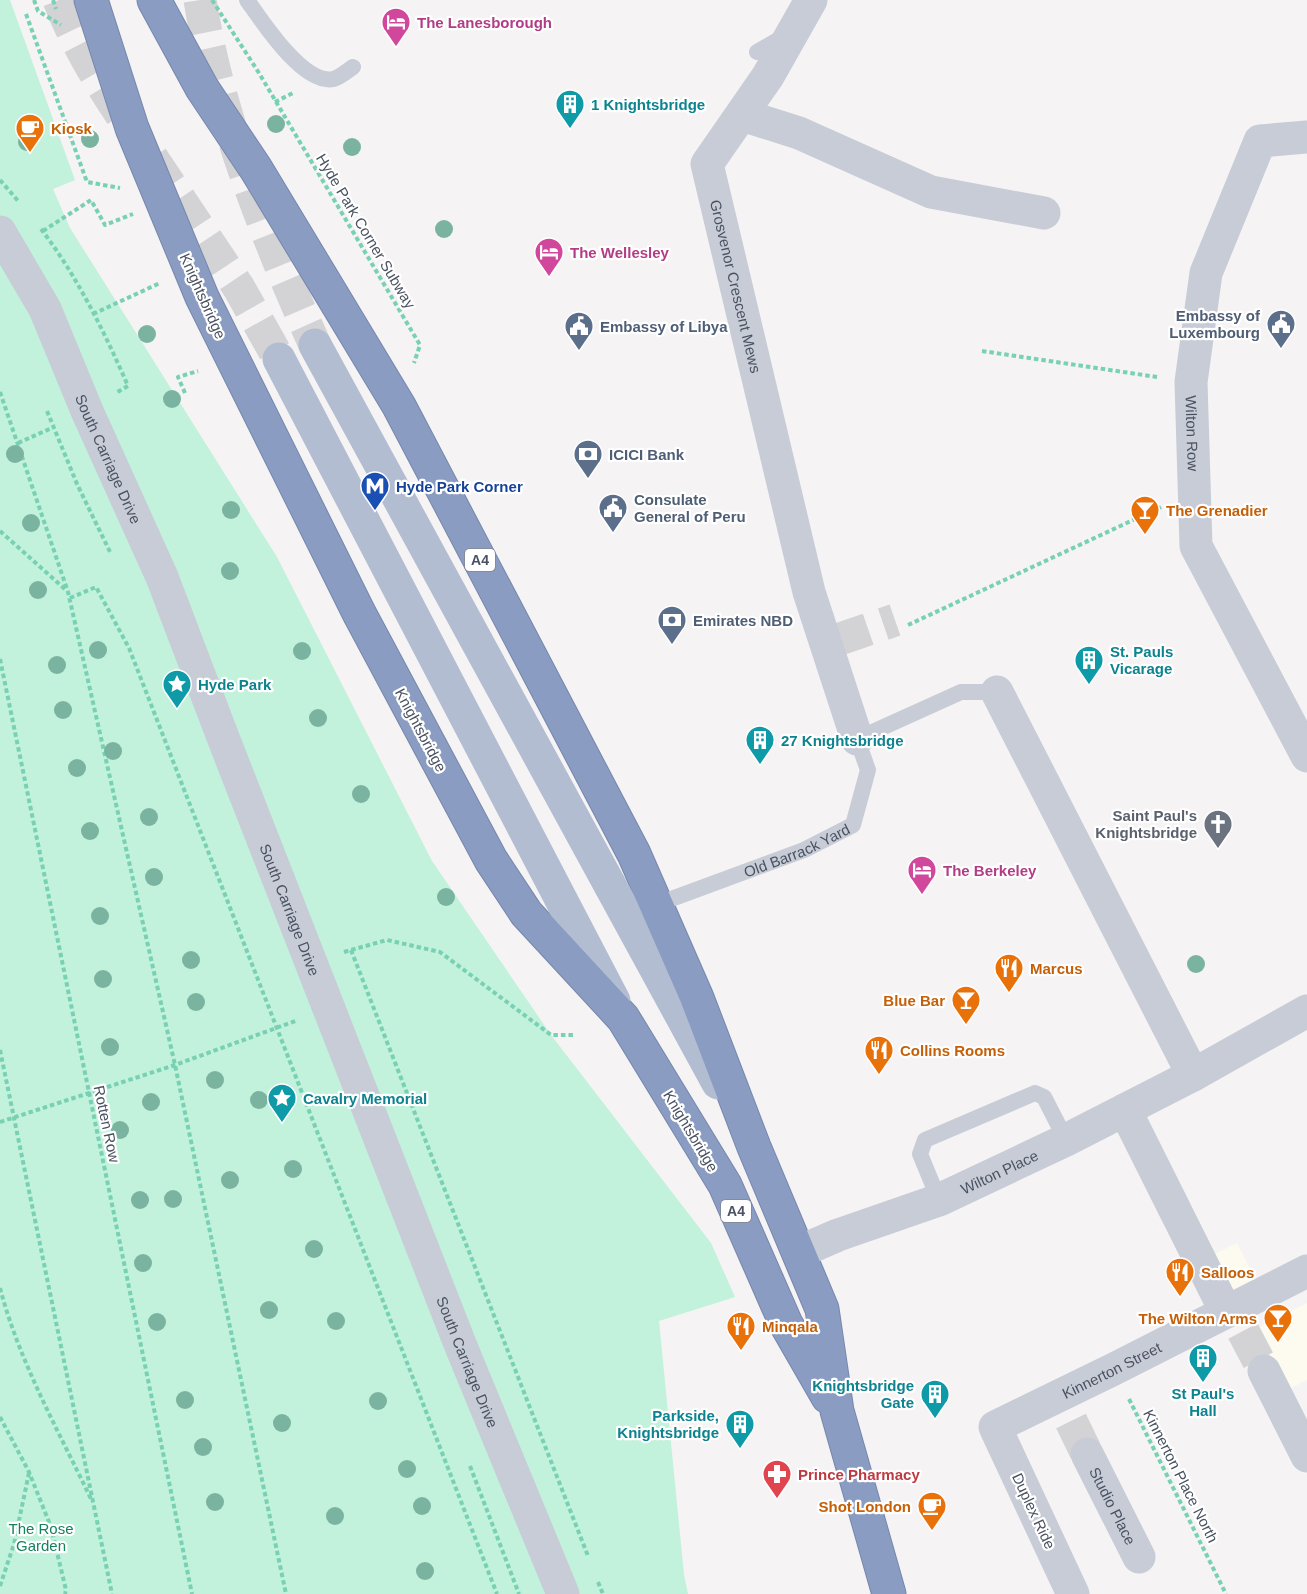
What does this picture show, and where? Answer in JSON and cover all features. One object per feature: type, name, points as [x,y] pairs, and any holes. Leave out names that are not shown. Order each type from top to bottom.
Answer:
[{"type":"highway","name":"Knightsbridge","points":[[91,0],[132,128],[202,297],[364,623],[490,860],[526,913],[623,1018],[725,1185],[786,1324],[837,1412]]},
{"type":"highway","name":"Knightsbridge","points":[[154,0],[202,88],[256,169],[399,406],[634,854],[697,998],[754,1148],[822,1309],[837,1412],[890,1594]]},
{"type":"main road","name":"A4","points":[[315,345],[754,1148]]},
{"type":"main road","name":"A4","points":[[279,359],[623,1018]]},
{"type":"street","name":"Grosvenor Crescent Mews","points":[[811,0],[796,30],[707,164],[790,463],[809,592],[831,642],[856,739]]},
{"type":"street","points":[[749,104],[799,133],[931,192],[1044,213]]},
{"type":"street","name":"Wilton Row","points":[[1307,136],[1260,141],[1206,273],[1191,382],[1196,546],[1307,756]]},
{"type":"street","name":"South Carriage Drive","points":[[0,232],[45,309],[87,411],[152,552],[460,1344],[563,1594]]},
{"type":"street","points":[[997,692],[1193,1075]]},
{"type":"street","name":"Wilton Place","points":[[799,1252],[838,1235],[939,1200],[1066,1140],[1193,1075],[1307,1011]]},
{"type":"street","points":[[1125,1110],[1234,1317]]},
{"type":"street","name":"Kinnerton Street","points":[[995,1427],[1065,1409],[1114,1369],[1234,1317],[1307,1271]]},
{"type":"street","points":[[1264,1371],[1307,1456]]},
{"type":"street","name":"Duplex Ride","points":[[995,1427],[1073,1594]]},
{"type":"street","name":"Studio Place","points":[[1087,1454],[1139,1557]]},
{"type":"lane","points":[[247,0],[301,68],[321,78],[334,79],[353,67]]},
{"type":"lane","points":[[757,52],[796,30]]},
{"type":"lane","points":[[856,739],[961,692],[997,692]]},
{"type":"lane","name":"Old Barrack Yard","points":[[655,905],[804,850],[853,825],[868,770],[856,739]]},
{"type":"lane","points":[[939,1200],[920,1154],[925,1140],[1035,1093],[1044,1097],[1066,1140]]},
{"type":"path","points":[[34,0],[38,11],[61,25]]},
{"type":"path","name":"Hyde Park Corner Subway","points":[[212,0],[259,73],[420,345],[399,406]]},
{"type":"path","points":[[26,14],[87,182],[124,189]]},
{"type":"path","points":[[275,102],[291,94]]},
{"type":"path","points":[[43,231],[91,200],[105,225],[133,214]]},
{"type":"path","points":[[93,314],[161,283]]},
{"type":"path","points":[[982,351],[1191,382]]},
{"type":"path","points":[[185,393],[178,377],[198,371]]},
{"type":"path","points":[[0,392],[70,598],[175,1065],[286,1594]]},
{"type":"path","points":[[18,443],[53,428]]},
{"type":"path","points":[[908,625],[1137,518]]},
{"type":"path","points":[[0,531],[68,592]]},
{"type":"path","points":[[70,598],[96,587],[129,648],[497,1594]]},
{"type":"path","name":"Rotten Row","points":[[0,658],[192,1594]]},
{"type":"path","points":[[311,962],[387,940],[440,952],[551,1035],[573,1035]]},
{"type":"path","points":[[351,950],[590,1561]]},
{"type":"path","points":[[0,1122],[175,1065],[330,1010]]},
{"type":"path","points":[[0,1050],[112,1594]]},
{"type":"path","points":[[0,1288],[9,1320],[49,1412],[94,1504]]},
{"type":"path","name":"Kinnerton Place North","points":[[1114,1369],[1226,1594]]},
{"type":"path","points":[[0,1417],[29,1472],[51,1527],[65,1594]]},
{"type":"path","points":[[0,1586],[14,1544],[29,1472]]},
{"type":"path","points":[[594,1572],[603,1594]]},
{"type":"shaded area","points":[[1237,1243],[1255,1279],[1231,1291],[1213,1255]]},
{"type":"shaded area","name":"The Wilton Arms","points":[[1307,1303],[1307,1380],[1281,1393],[1250,1332]]},
{"type":"green space","name":"Hyde Park","points":[[0,0],[10,0],[75,180],[53,189],[70,228],[277,557],[432,861],[551,1035],[711,1243],[735,1297],[659,1321],[684,1575],[688,1594],[0,1594]]},
{"type":"tunnel","points":[[59,0],[88,60],[122,116]]},
{"type":"tunnel","points":[[200,0],[219,88],[246,176],[279,262],[315,345]]},
{"type":"tunnel","points":[[152,158],[239,288],[279,359]]},
{"type":"tunnel","points":[[837,640],[895,620]]},
{"type":"tunnel","points":[[1243,1331],[1264,1371]]},
{"type":"tunnel","points":[[1071,1421],[1087,1454]]},
{"type":"place","name":"The Lanesborough","points":[[396,48]]},
{"type":"place","name":"1 Knightsbridge","points":[[570,130]]},
{"type":"place","name":"Kiosk","points":[[30,154]]},
{"type":"place","name":"The Wellesley","points":[[549,278]]},
{"type":"place","name":"Embassy of Luxembourg","points":[[1281,350]]},
{"type":"place","name":"Embassy of Libya","points":[[579,352]]},
{"type":"place","name":"ICICI Bank","points":[[588,480]]},
{"type":"place","name":"Hyde Park Corner","points":[[375,512]]},
{"type":"place","name":"Consulate General of Peru","points":[[613,534]]},
{"type":"place","name":"The Grenadier","points":[[1145,536]]},
{"type":"place","name":"Emirates NBD","points":[[672,646]]},
{"type":"place","name":"St. Pauls Vicarage","points":[[1089,686]]},
{"type":"place","name":"Hyde Park","points":[[177,710]]},
{"type":"place","name":"27 Knightsbridge","points":[[760,766]]},
{"type":"place","name":"Saint Paul's Knightsbridge","points":[[1218,850]]},
{"type":"place","name":"The Berkeley","points":[[922,896]]},
{"type":"place","name":"Marcus","points":[[1009,994]]},
{"type":"place","name":"Blue Bar","points":[[966,1026]]},
{"type":"place","name":"Collins Rooms","points":[[879,1076]]},
{"type":"place","name":"Cavalry Memorial","points":[[282,1124]]},
{"type":"place","name":"Salloos","points":[[1180,1298]]},
{"type":"place","name":"The Wilton Arms","points":[[1278,1344]]},
{"type":"place","name":"Minqala","points":[[741,1352]]},
{"type":"place","name":"St Paul's Hall","points":[[1203,1384]]},
{"type":"place","name":"Knightsbridge Gate","points":[[935,1420]]},
{"type":"place","name":"Parkside, Knightsbridge","points":[[740,1450]]},
{"type":"place","name":"Prince Pharmacy","points":[[777,1500]]},
{"type":"place","name":"Shot London","points":[[932,1532]]},
{"type":"park label","name":"The Rose Garden","points":[[41,1536]]}]
